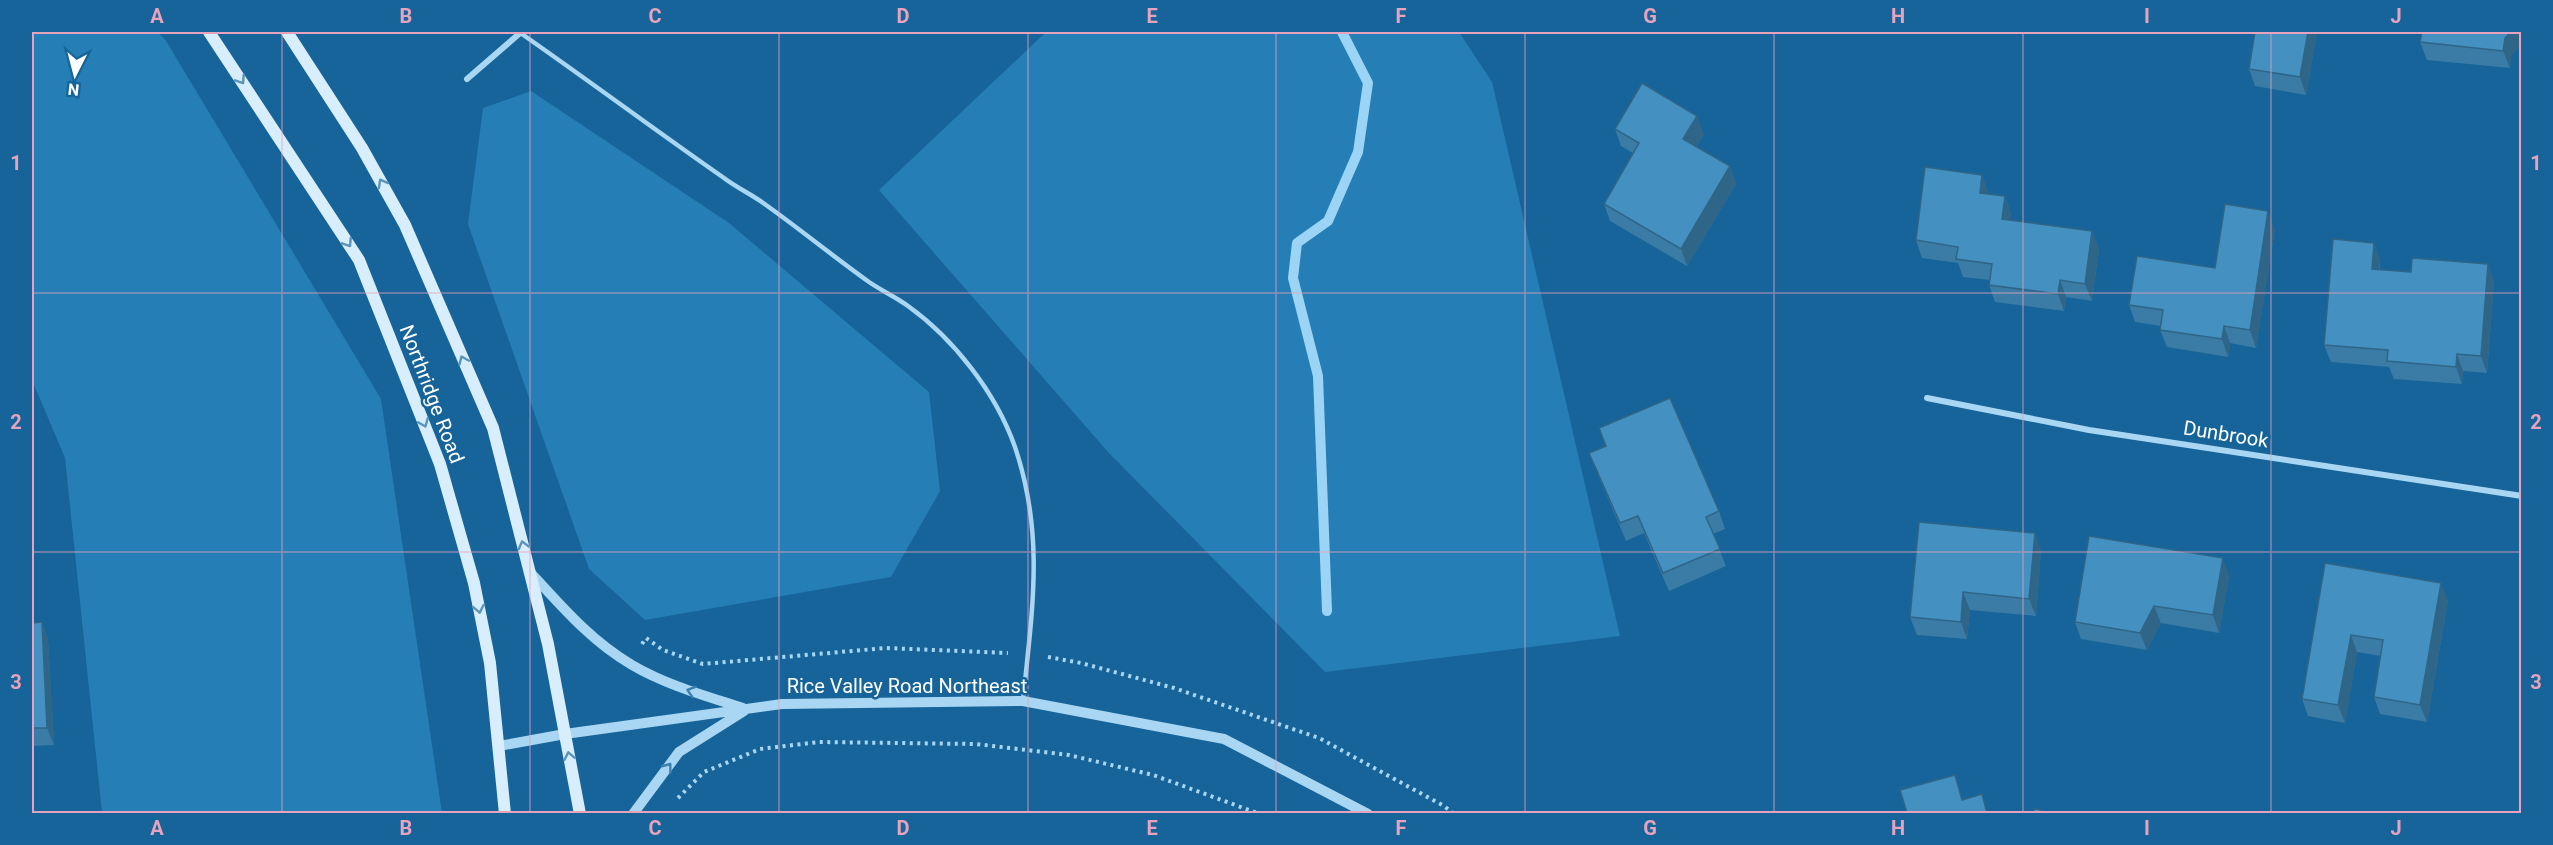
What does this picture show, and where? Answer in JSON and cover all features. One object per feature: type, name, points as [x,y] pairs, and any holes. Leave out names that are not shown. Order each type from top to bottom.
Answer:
[{"type":"main road","name":"Northridge Road","points":[[209,32],[359,260],[440,464],[468,562],[490,663],[505,813]]},
{"type":"main road","name":"Northridge Road","points":[[287,32],[362,148],[405,225],[493,428],[548,644],[580,813]]},
{"type":"street","points":[[467,79],[520,32]]},
{"type":"street","name":"Dunbrook","points":[[1927,398],[2089,430],[2522,496]]},
{"type":"street","points":[[530,572],[581,627],[631,665],[677,687],[747,709]]},
{"type":"street","name":"Rice Valley Road Northeast","points":[[499,746],[565,734],[782,704],[1023,700],[1224,739],[1368,813]]},
{"type":"street","points":[[633,813],[679,752],[747,709]]},
{"type":"lane","points":[[520,32],[726,180],[764,203],[871,283],[908,306],[942,335],[971,369],[996,405],[1014,445],[1026,487],[1033,532],[1035,578],[1023,700]]},
{"type":"path","points":[[672,803],[705,772],[760,749],[819,742],[976,744],[1069,755],[1153,775],[1260,813]]},
{"type":"shaded area","points":[[32,32],[158,32],[166,41],[381,399],[442,813],[102,813],[65,458],[32,380]]},
{"type":"shaded area","points":[[1046,32],[1459,32],[1492,82],[1620,636],[1325,672],[1108,452],[879,190]]},
{"type":"shaded area","points":[[531,91],[729,223],[929,392],[940,491],[891,577],[645,620],[589,569],[468,224],[483,108]]},
{"type":"building","points":[[2255,32],[2308,32],[2300,77],[2249,69]]},
{"type":"building","points":[[2422,32],[2511,32],[2505,38],[2503,51],[2420,42]]},
{"type":"building","points":[[1642,83],[1697,116],[1683,139],[1730,166],[1681,249],[1604,204],[1639,143],[1615,129]]},
{"type":"building","points":[[1925,167],[1982,175],[1980,193],[2005,196],[2002,219],[2092,231],[2085,284],[2060,280],[2058,294],[1989,285],[1992,264],[1956,259],[1958,247],[1916,240]]},
{"type":"building","points":[[2225,204],[2268,211],[2250,330],[2224,326],[2222,339],[2160,330],[2163,310],[2129,305],[2137,256],[2215,268]]},
{"type":"building","points":[[2333,239],[2374,243],[2372,269],[2411,272],[2412,258],[2488,264],[2481,356],[2457,354],[2456,367],[2387,361],[2388,350],[2324,345]]},
{"type":"building","points":[[1670,398],[1719,511],[1706,517],[1720,549],[1663,573],[1638,516],[1620,523],[1589,453],[1606,446],[1599,428]]},
{"type":"building","points":[[1919,522],[2035,533],[2029,599],[1963,592],[1961,622],[1910,617]]},
{"type":"building","points":[[2089,536],[2223,558],[2213,615],[2154,606],[2140,633],[2075,622]]},
{"type":"building","points":[[2325,563],[2441,583],[2420,705],[2374,697],[2383,640],[2351,635],[2338,705],[2302,699]]},
{"type":"building","points":[[42,622],[47,728],[32,728],[32,623]]},
{"type":"building","points":[[2522,632],[2522,649],[2519,648]]},
{"type":"building","points":[[1955,775],[1962,800],[1982,794],[1987,813],[1907,813],[1900,790]]},
{"type":"building","points":[[2035,808],[2047,813],[2032,813]]},
{"type":"waterway","points":[[1327,611],[1318,376],[1293,278],[1297,243],[1328,221],[1358,152],[1368,83],[1342,32]]}]
